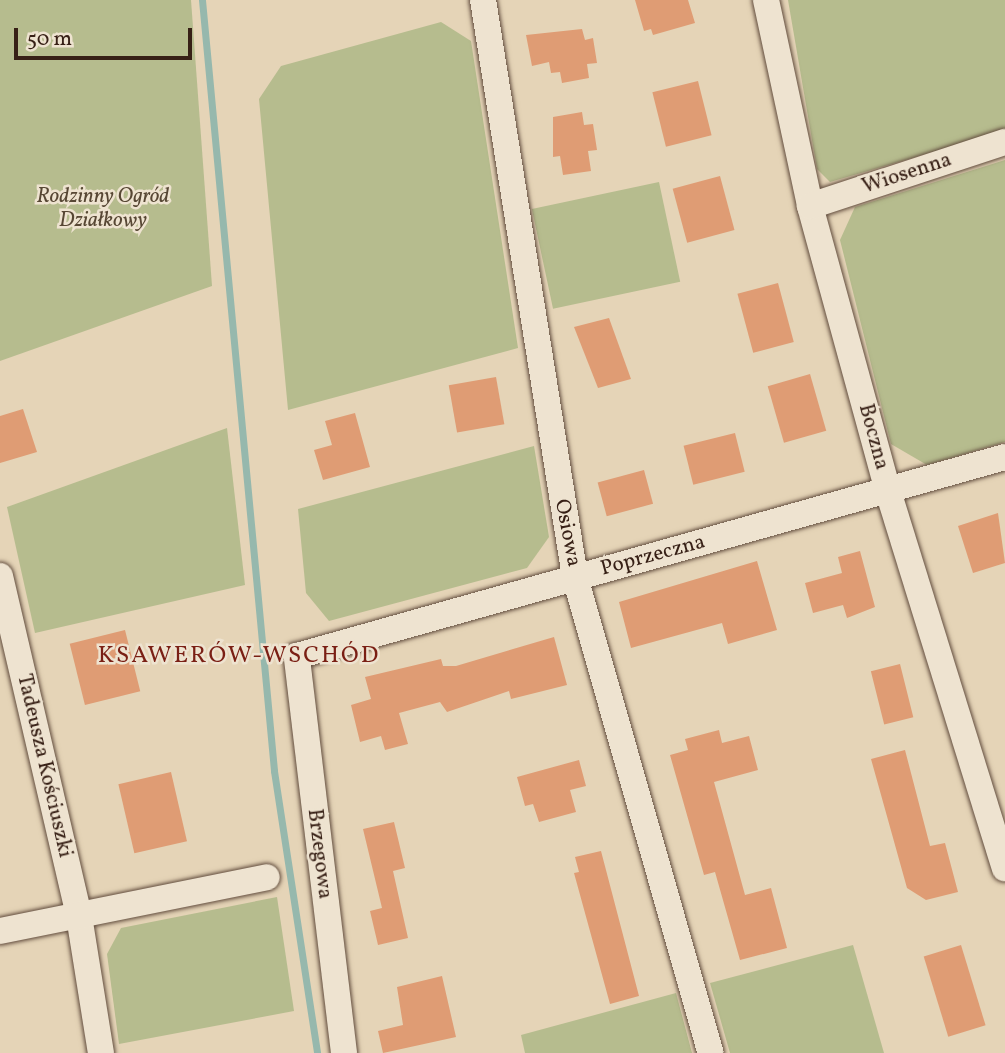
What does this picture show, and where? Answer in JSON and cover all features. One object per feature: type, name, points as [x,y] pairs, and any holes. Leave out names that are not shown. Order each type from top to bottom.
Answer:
[{"type":"street","name":"Osiowa","points":[[483,0],[575,577],[711,1053]]},
{"type":"street","name":"Boczna","points":[[766,0],[810,206],[888,491],[1005,868]]},
{"type":"street","name":"Wiosenna","points":[[810,206],[1005,142]]},
{"type":"street","name":"Poprzeczna","points":[[297,656],[1005,457]]},
{"type":"street","name":"Tadeusza Kościuszki","points":[[0,576],[79,916],[101,1053]]},
{"type":"street","name":"Brzegowa","points":[[297,656],[344,1053]]},
{"type":"street","points":[[0,931],[267,877]]},
{"type":"green space","name":"Rodzinny Ogród Działkowy","points":[[0,0],[191,0],[212,286],[0,361]]},
{"type":"green space","points":[[788,0],[1005,0],[1005,131],[830,182],[817,169]]},
{"type":"green space","points":[[441,22],[471,41],[518,348],[288,410],[259,99],[281,66]]},
{"type":"green space","points":[[1005,160],[1005,442],[927,465],[891,444],[840,240],[855,207]]},
{"type":"green space","points":[[659,182],[680,282],[553,309],[532,209]]},
{"type":"green space","points":[[227,428],[245,585],[35,633],[7,507]]},
{"type":"green space","points":[[534,446],[549,537],[527,568],[329,621],[306,593],[298,509]]},
{"type":"green space","points":[[277,897],[294,1011],[119,1044],[107,954],[121,928]]},
{"type":"green space","points":[[853,945],[884,1053],[730,1053],[710,983]]},
{"type":"green space","points":[[676,993],[692,1053],[525,1053],[521,1035]]},
{"type":"building","points":[[635,0],[688,0],[695,23],[653,35],[651,29],[644,31]]},
{"type":"building","points":[[582,29],[585,40],[593,38],[597,63],[587,64],[589,78],[562,83],[560,72],[551,73],[549,62],[532,66],[526,35]]},
{"type":"building","points":[[698,81],[712,135],[666,147],[652,92]]},
{"type":"building","points":[[582,112],[584,125],[593,124],[597,150],[588,151],[591,171],[563,175],[560,156],[553,157],[553,117]]},
{"type":"building","points":[[720,176],[734,230],[687,243],[673,189]]},
{"type":"building","points":[[778,283],[794,342],[753,353],[737,294]]},
{"type":"building","points":[[609,318],[631,379],[598,388],[574,327]]},
{"type":"building","points":[[810,374],[826,431],[784,443],[768,386]]},
{"type":"building","points":[[496,377],[504,424],[457,433],[449,385]]},
{"type":"building","points":[[23,409],[37,452],[0,463],[0,416]]},
{"type":"building","points":[[355,413],[370,467],[323,480],[314,450],[332,445],[325,421]]},
{"type":"building","points":[[735,433],[745,472],[693,485],[684,446]]},
{"type":"building","points":[[644,470],[653,504],[607,516],[598,482]]},
{"type":"building","points":[[998,513],[1005,563],[973,573],[958,526]]},
{"type":"building","points":[[860,551],[875,607],[847,618],[843,605],[813,613],[805,583],[842,573],[838,557]]},
{"type":"building","points":[[757,561],[777,630],[728,644],[722,623],[631,648],[619,602]]},
{"type":"building","points":[[125,630],[140,691],[85,705],[70,644]]},
{"type":"building","points":[[554,637],[567,685],[511,699],[509,691],[447,712],[440,702],[399,713],[408,744],[385,750],[381,736],[360,742],[351,705],[371,699],[365,677],[441,659],[443,666],[456,666]]},
{"type":"building","points":[[900,664],[913,717],[884,725],[871,671]]},
{"type":"building","points":[[719,730],[722,743],[749,736],[758,770],[714,782],[745,895],[771,888],[787,948],[740,960],[715,872],[704,875],[670,755],[688,750],[685,739]]},
{"type":"building","points":[[905,750],[930,846],[945,843],[958,892],[926,900],[907,888],[871,759]]},
{"type":"building","points":[[579,760],[586,786],[570,790],[576,812],[539,822],[533,804],[525,806],[517,777]]},
{"type":"building","points":[[171,772],[187,841],[134,853],[118,784]]},
{"type":"building","points":[[394,822],[405,868],[393,871],[408,938],[378,945],[370,911],[382,908],[363,829]]},
{"type":"building","points":[[601,851],[639,996],[610,1004],[574,873],[579,872],[575,857]]},
{"type":"building","points":[[961,945],[986,1025],[948,1037],[924,956]]},
{"type":"building","points":[[442,976],[456,1037],[383,1053],[378,1031],[403,1025],[397,987]]},
{"type":"waterway","points":[[202,0],[274,771],[317,1053]]},
{"type":"district","name":"KSAWERÓW-WSCHÓD","points":[[239,657]]}]
